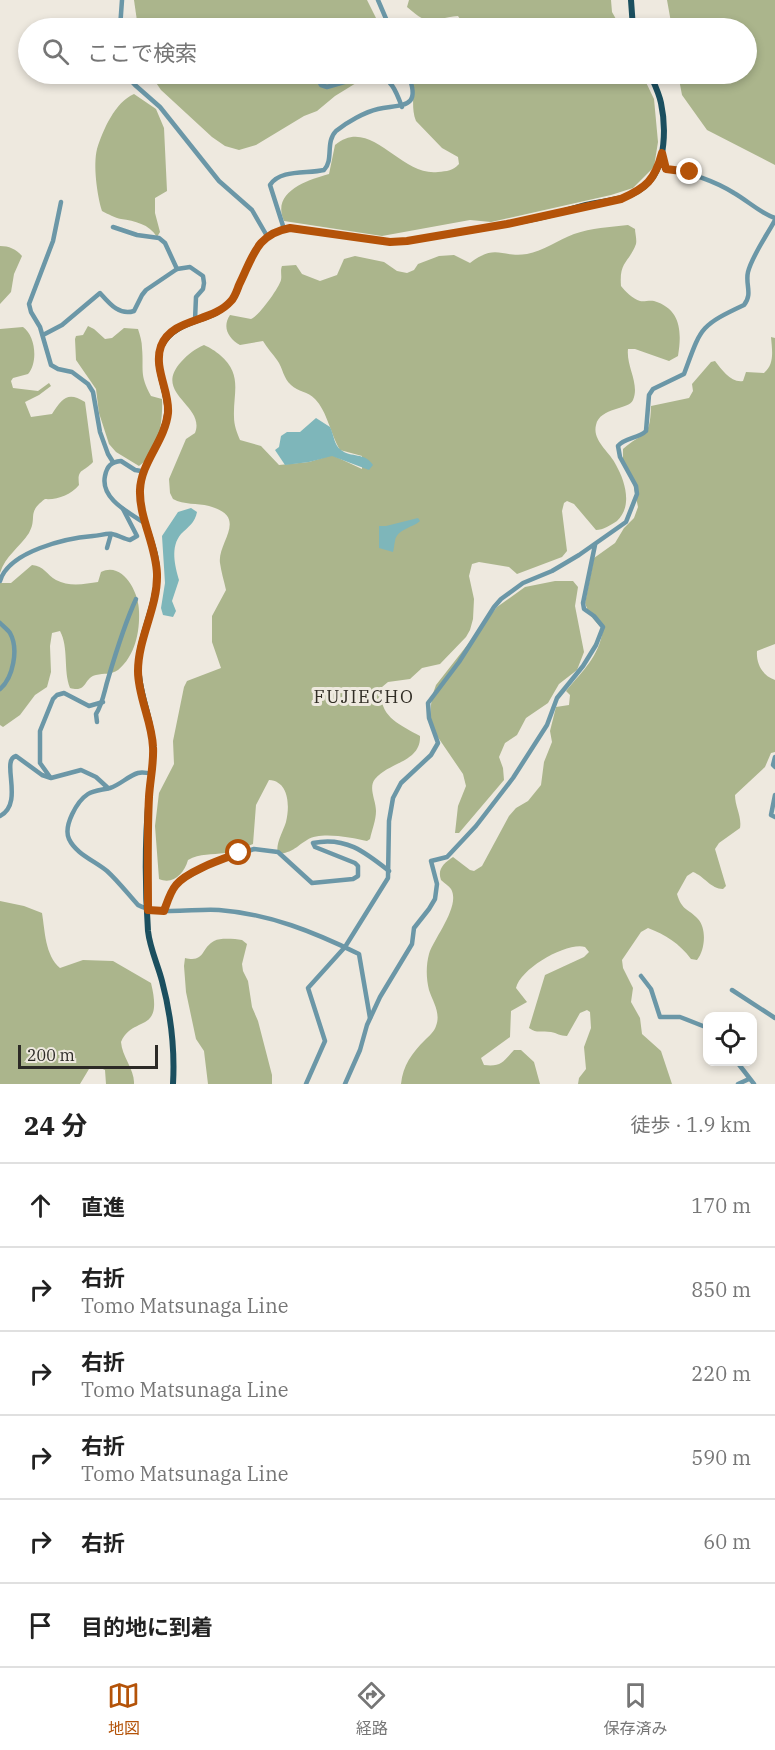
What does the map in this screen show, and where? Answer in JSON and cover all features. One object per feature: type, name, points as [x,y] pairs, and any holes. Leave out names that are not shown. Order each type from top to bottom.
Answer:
[{"type":"main road","points":[[631,0],[632,18]]},
{"type":"main road","points":[[173,1084],[174,1044],[170,1018],[162,981],[151,947],[148,910],[149,795],[153,747],[138,673],[157,575],[154,548],[141,502],[142,477],[165,428],[168,411],[159,364],[161,347],[171,331],[220,310],[232,300],[254,250],[267,236],[284,229],[399,242],[507,224],[621,199],[637,192],[649,183],[658,170],[662,153],[661,103],[654,84]]},
{"type":"street","points":[[121,18],[122,0]]},
{"type":"street","points":[[378,0],[386,18]]},
{"type":"street","points":[[134,84],[160,107],[219,181],[252,210],[267,236]]},
{"type":"street","points":[[320,84],[327,87],[338,84]]},
{"type":"street","points":[[391,84],[402,106]]},
{"type":"street","points":[[284,229],[271,182],[286,174],[324,170],[328,165],[332,137],[337,131],[368,112],[402,106],[410,101],[413,92],[411,84]]},
{"type":"street","points":[[306,1084],[325,1041],[308,988],[345,947],[384,884],[389,871],[389,821],[393,798],[401,783],[431,755],[438,743],[429,718],[428,703],[459,662],[501,599],[524,583],[552,571],[595,545],[626,522],[636,498],[636,486],[620,457],[618,446],[621,442],[646,431],[649,395],[657,386],[684,374],[701,333],[711,322],[748,301],[748,272],[775,219],[708,179],[690,172],[666,169],[662,153]]},
{"type":"street","points":[[61,202],[53,240],[29,304],[43,335],[51,365],[79,375],[93,392],[100,432],[113,462]]},
{"type":"street","points":[[113,227],[137,235],[158,237],[165,243],[177,269]]},
{"type":"street","points":[[43,335],[62,325],[100,293],[123,312],[127,314],[134,311],[146,290],[177,269],[190,267],[203,276],[203,289],[196,297],[195,320]]},
{"type":"street","points":[[142,477],[141,471],[121,461],[113,462],[106,470],[104,481],[106,492],[123,509],[146,524]]},
{"type":"street","points":[[0,580],[10,566],[50,543],[69,538],[111,534],[130,540],[137,536],[123,509]]},
{"type":"street","points":[[107,548],[111,534]]},
{"type":"street","points":[[345,1084],[360,1050],[370,1018],[394,972],[412,944],[414,928],[435,899],[438,884],[432,861],[447,857],[476,826],[513,778],[547,725],[560,692],[583,666],[596,645],[603,627],[584,609],[583,603],[595,545]]},
{"type":"street","points":[[97,722],[96,714],[103,702],[127,619],[136,599]]},
{"type":"street","points":[[0,622],[10,633],[14,663],[6,683],[0,688]]},
{"type":"street","points":[[51,778],[44,771],[39,759],[42,724],[53,699],[57,694],[64,693],[89,706],[103,702]]},
{"type":"street","points":[[6,758],[16,756],[42,775],[51,778],[81,770],[96,777],[108,788]]},
{"type":"street","points":[[775,757],[773,765],[775,767]]},
{"type":"street","points":[[152,774],[139,773],[108,788],[86,795],[76,807],[67,832],[69,840],[90,861],[106,870],[138,905],[148,910],[220,910],[284,921],[359,954],[370,1018]]},
{"type":"street","points":[[0,816],[6,813],[7,809],[6,790]]},
{"type":"street","points":[[775,795],[771,815],[775,818]]},
{"type":"street","points":[[164,911],[172,891],[180,881],[217,861],[254,849],[278,852],[312,883],[353,879],[358,876],[358,866],[355,863],[315,847],[314,843],[325,840],[344,842],[354,846],[389,871]]},
{"type":"street","points":[[642,976],[651,989],[660,1017],[680,1017],[703,1026]]},
{"type":"street","points":[[732,990],[775,1018]]},
{"type":"street","points":[[740,1066],[754,1084]]},
{"type":"street","points":[[738,1084],[749,1079]]},
{"type":"green space","points":[[134,0],[367,0],[376,18],[137,18]]},
{"type":"green space","points":[[409,0],[611,0],[612,12],[615,18],[459,18],[458,16],[421,18],[407,7]]},
{"type":"green space","points":[[667,0],[775,0],[775,165],[707,130],[682,95],[680,84],[757,84],[757,18],[670,18]]},
{"type":"green space","points":[[157,84],[354,84],[317,111],[304,116],[256,145],[239,150],[225,146],[212,137]]},
{"type":"green space","points":[[413,84],[647,84],[654,99],[658,142],[654,167],[633,188],[491,222],[470,220],[382,236],[284,221],[281,211],[282,202],[287,195],[302,184],[329,174],[335,145],[348,138],[361,137],[373,142],[411,166],[424,171],[447,171],[459,164],[458,157],[442,148],[416,121],[413,110]]},
{"type":"green space","points":[[134,94],[156,109],[164,128],[167,191],[155,198],[155,213],[160,232],[157,237],[141,224],[116,218],[102,211],[97,189],[97,149],[111,117],[121,103]]},
{"type":"green space","points":[[628,225],[635,229],[636,242],[623,267],[621,286],[637,300],[654,301],[670,310],[678,322],[680,338],[678,356],[669,361],[635,349],[628,349],[635,388],[633,400],[626,406],[603,415],[596,425],[597,436],[622,478],[626,501],[622,515],[612,524],[596,530],[574,504],[567,501],[562,511],[567,551],[562,557],[517,574],[509,567],[479,562],[472,564],[469,576],[474,599],[473,619],[466,637],[440,664],[422,668],[410,679],[388,682],[382,687],[381,697],[386,712],[397,723],[420,736],[419,745],[410,757],[381,773],[373,783],[376,814],[370,839],[367,841],[337,836],[313,837],[291,851],[278,854],[278,842],[286,822],[288,802],[281,785],[269,780],[256,805],[253,844],[229,852],[193,858],[188,860],[184,870],[177,877],[169,881],[159,879],[155,826],[159,793],[174,764],[173,741],[184,687],[187,681],[221,668],[212,642],[212,616],[226,590],[220,566],[220,555],[230,523],[228,517],[221,511],[209,506],[177,501],[170,493],[169,479],[186,439],[195,433],[196,423],[172,383],[174,373],[181,362],[204,345],[227,362],[234,377],[234,420],[240,440],[261,446],[279,465],[309,462],[332,455],[362,469],[362,456],[340,450],[319,404],[312,396],[288,382],[279,363],[263,341],[240,345],[232,339],[226,328],[230,315],[251,319],[263,308],[281,280],[282,266],[296,265],[302,274],[320,281],[337,275],[344,259],[355,256],[384,262],[397,271],[407,273],[414,270],[418,264],[439,256],[454,255],[470,263],[493,252],[527,254],[581,232]]},
{"type":"green space","points":[[0,246],[12,248],[22,256],[14,274],[11,292],[0,304]]},
{"type":"green space","points":[[88,326],[105,339],[112,338],[124,328],[138,329],[142,343],[145,382],[151,396],[162,399],[160,426],[155,445],[146,460],[139,466],[116,452],[109,444],[99,413],[96,389],[76,360],[76,336],[83,335]]},
{"type":"green space","points":[[23,327],[31,337],[34,357],[28,374],[13,378],[11,381],[13,388],[38,391],[49,383],[51,386],[25,402],[31,417],[52,414],[66,398],[74,397],[85,402],[93,462],[80,473],[79,485],[72,492],[59,498],[45,499],[39,504],[34,512],[29,533],[5,562],[0,573],[0,329]]},
{"type":"green space","points":[[771,337],[775,338],[775,644],[757,651],[757,656],[764,672],[775,680],[775,752],[771,753],[765,767],[735,795],[740,828],[719,843],[715,849],[726,886],[723,889],[715,887],[693,872],[687,876],[677,894],[681,904],[698,919],[703,928],[703,945],[700,956],[697,960],[691,959],[672,940],[648,928],[641,932],[622,960],[623,968],[633,988],[631,1002],[640,1018],[642,1034],[661,1051],[672,1084],[578,1084],[579,1078],[586,1069],[584,1047],[591,1028],[590,1012],[587,1010],[580,1013],[567,1036],[529,1028],[545,975],[584,957],[589,952],[585,947],[577,947],[567,948],[546,958],[526,972],[516,988],[527,1002],[511,1011],[510,1037],[481,1058],[484,1065],[494,1065],[504,1061],[514,1050],[521,1050],[534,1062],[540,1084],[401,1084],[409,1060],[433,1032],[437,1021],[437,1012],[428,985],[427,963],[432,947],[450,913],[453,896],[451,889],[441,880],[441,869],[453,857],[470,870],[474,871],[482,866],[509,816],[516,808],[528,801],[541,785],[544,762],[552,742],[550,731],[556,707],[569,705],[570,695],[566,691],[589,663],[601,640],[603,630],[589,614],[585,603],[594,558],[615,543],[624,528],[634,518],[638,507],[633,483],[623,460],[623,449],[647,430],[651,406],[689,398],[693,391],[692,384],[711,362],[715,361],[727,375],[739,381],[743,381],[746,372],[764,373],[771,361]]},
{"type":"green space","points":[[32,565],[42,569],[56,580],[72,584],[98,582],[101,572],[109,570],[123,575],[133,588],[138,604],[137,635],[129,658],[118,670],[92,677],[83,687],[76,689],[70,688],[68,681],[63,638],[60,631],[52,633],[51,672],[47,687],[35,695],[20,715],[3,727],[0,725],[0,583],[11,583]]},
{"type":"green space","points":[[555,581],[573,581],[578,587],[575,606],[584,652],[577,670],[559,684],[548,703],[526,718],[517,735],[505,743],[499,757],[504,780],[459,833],[455,833],[458,806],[466,786],[463,774],[433,730],[431,708],[436,685],[497,607],[525,587]]},
{"type":"green space","points":[[0,901],[42,913],[49,950],[60,968],[83,960],[113,961],[151,983],[154,1000],[150,1018],[133,1028],[121,1042],[133,1074],[134,1084],[106,1084],[105,1070],[96,1066],[89,1069],[80,1084],[0,1084]]},
{"type":"green space","points":[[235,939],[247,944],[242,964],[243,971],[248,981],[252,1007],[258,1021],[272,1075],[272,1084],[208,1084],[204,1051],[196,1039],[186,992],[185,958],[200,957],[216,940]]},
{"type":"water","points":[[316,418],[330,427],[335,443],[341,450],[370,461],[373,465],[369,470],[332,456],[285,465],[275,450],[279,447],[281,436],[287,432],[300,432]]},
{"type":"water","points":[[191,508],[197,512],[196,516],[181,534],[174,551],[179,580],[172,601],[176,611],[173,617],[163,615],[161,608],[165,583],[162,536],[178,512]]},
{"type":"water","points":[[418,518],[420,521],[396,537],[393,552],[379,548],[379,526]]},
{"type":"district","name":"FUJIECHO","points":[[364,696]]},
{"type":"route","points":[[239,853],[217,861],[180,881],[172,891],[164,911],[148,910],[149,795],[153,747],[138,673],[157,575],[154,548],[146,524],[140,489],[142,477],[165,428],[168,411],[159,364],[161,347],[171,331],[220,310],[232,300],[254,250],[267,236],[276,231],[290,228],[390,242],[407,241],[541,218],[621,199],[637,192],[649,183],[658,170],[662,153],[666,169],[690,172]]}]
